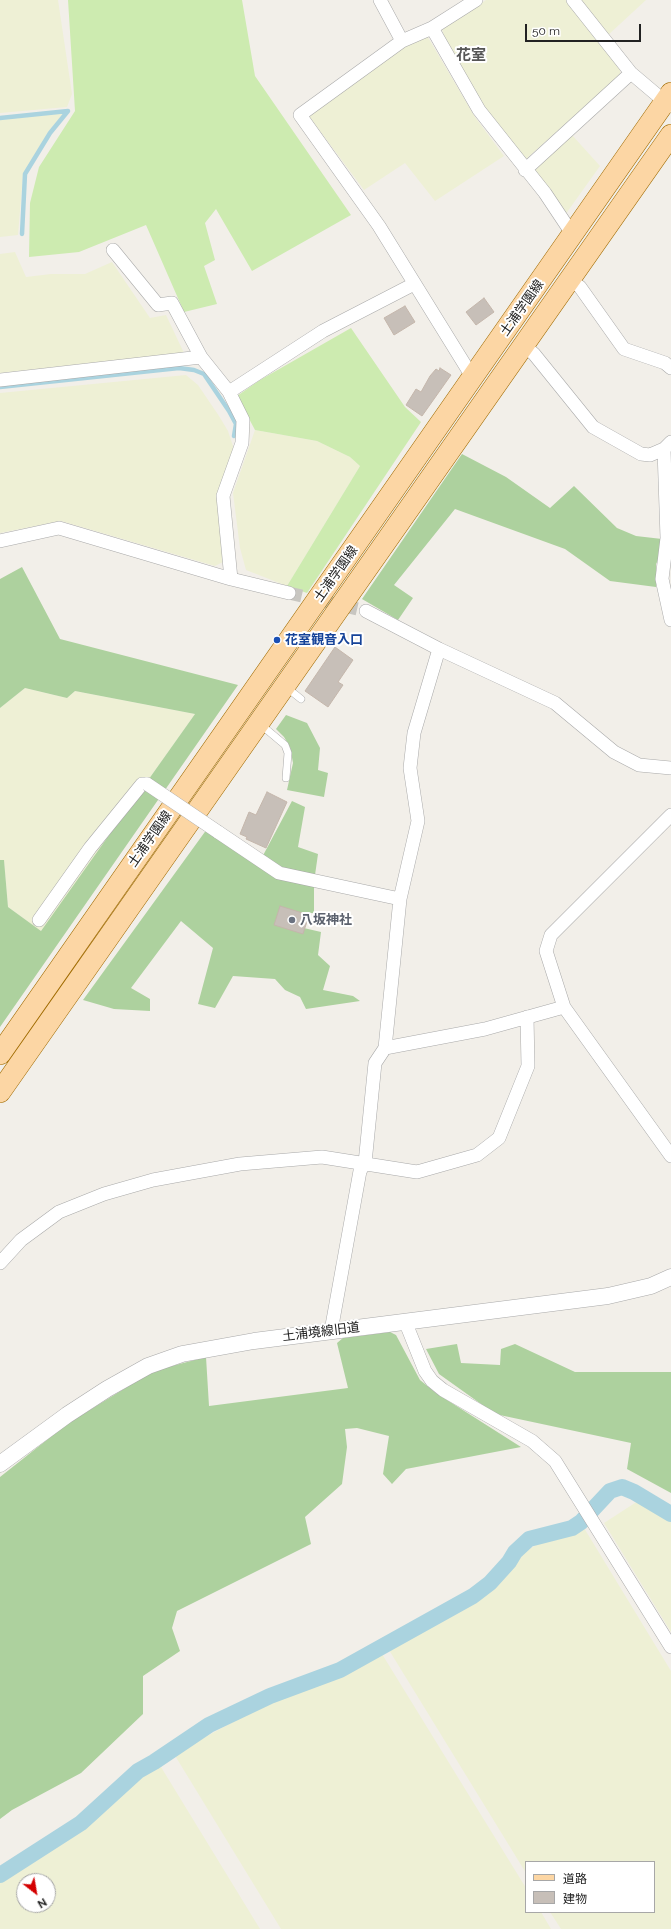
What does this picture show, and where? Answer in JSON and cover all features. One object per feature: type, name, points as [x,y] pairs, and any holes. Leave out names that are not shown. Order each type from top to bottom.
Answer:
[{"type":"main road","name":"土浦学園線","points":[[0,1054],[573,235],[669,101]]},
{"type":"main road","name":"土浦学園線","points":[[0,1092],[522,345],[570,280],[671,135]]},
{"type":"street","points":[[380,0],[402,41]]},
{"type":"street","points":[[473,378],[379,226],[300,115],[402,41],[432,28],[476,0]]},
{"type":"street","points":[[573,0],[631,73],[669,101]]},
{"type":"street","points":[[432,28],[479,110],[544,193],[573,235]]},
{"type":"street","points":[[525,170],[631,73]]},
{"type":"street","points":[[114,250],[158,305],[172,303],[201,357],[229,392],[243,420],[242,443],[224,496],[231,579]]},
{"type":"street","points":[[570,280],[580,287],[624,349],[665,363],[671,368]]},
{"type":"street","points":[[229,392],[323,331],[414,284]]},
{"type":"street","points":[[522,345],[534,354],[594,427],[641,454],[650,455],[667,445],[667,567],[662,579],[671,620]]},
{"type":"street","points":[[0,380],[201,357]]},
{"type":"street","points":[[0,541],[59,528],[231,579],[289,593]]},
{"type":"street","points":[[366,611],[439,649],[555,703],[620,755],[639,765],[671,768]]},
{"type":"street","points":[[331,1331],[360,1171],[365,1163],[375,1063],[385,1048],[400,899],[418,821],[410,768],[414,733],[439,649]]},
{"type":"street","points":[[266,674],[284,686]]},
{"type":"street","points":[[40,920],[90,848],[142,784],[147,784],[279,873],[400,899]]},
{"type":"street","points":[[671,815],[551,935],[546,951],[564,1007],[671,1156]]},
{"type":"street","points":[[385,1048],[485,1029],[564,1007]]},
{"type":"street","points":[[0,1263],[21,1240],[60,1212],[104,1194],[153,1180],[247,1163],[322,1158],[365,1163],[417,1172],[477,1156],[499,1138],[528,1066],[527,1017]]},
{"type":"street","name":"土浦境線旧道","points":[[0,1464],[67,1415],[107,1389],[148,1366],[182,1354],[254,1341],[608,1296],[651,1286],[671,1277]]},
{"type":"street","points":[[405,1321],[425,1371],[432,1381],[443,1390],[532,1441],[555,1461],[671,1647]]},
{"type":"lane","points":[[284,686],[301,699]]},
{"type":"lane","points":[[258,723],[285,745],[288,753],[286,778]]},
{"type":"green space","points":[[0,0],[58,0],[72,94],[67,107],[0,113]]},
{"type":"green space","points":[[68,0],[242,0],[255,76],[351,215],[252,271],[216,209],[205,223],[215,260],[204,266],[217,304],[184,312],[146,225],[79,252],[29,257],[30,203],[39,167],[75,111]]},
{"type":"green space","points":[[486,0],[569,0],[620,70],[620,75],[526,159],[486,109],[445,39],[442,29]]},
{"type":"green space","points":[[580,0],[646,0],[607,36]]},
{"type":"green space","points":[[426,34],[475,117],[504,156],[435,201],[405,163],[364,190],[308,115],[398,50]]},
{"type":"green space","points":[[64,113],[48,132],[23,175],[18,235],[0,237],[0,120]]},
{"type":"green space","points":[[572,135],[600,166],[565,215],[532,170]]},
{"type":"green space","points":[[15,252],[26,277],[51,274],[85,274],[112,262],[150,318],[166,315],[184,353],[0,373],[0,254]]},
{"type":"green space","points":[[351,328],[405,407],[421,422],[307,593],[287,586],[360,466],[350,457],[317,441],[255,430],[237,396],[260,380]]},
{"type":"green space","points":[[186,375],[198,385],[219,416],[228,431],[234,449],[220,505],[223,562],[215,566],[61,521],[0,533],[0,393]]},
{"type":"green space","points":[[255,430],[317,441],[350,457],[360,466],[287,586],[246,570],[240,548],[233,493]]},
{"type":"green space","points":[[462,454],[506,477],[550,508],[574,486],[617,528],[636,536],[662,539],[663,551],[656,564],[656,587],[610,581],[565,549],[455,509],[394,585],[413,598],[398,620],[362,599]]},
{"type":"green space","points":[[22,567],[60,639],[238,685],[0,1027],[0,860],[4,860],[8,907],[41,931],[195,714],[75,691],[67,698],[25,688],[0,708],[0,579]]},
{"type":"green space","points":[[25,688],[67,698],[75,691],[195,714],[41,931],[8,907],[4,861],[0,860],[0,708]]},
{"type":"green space","points":[[286,715],[307,723],[320,748],[318,770],[328,773],[324,797],[287,790],[293,763],[290,747],[284,737],[276,729]]},
{"type":"green space","points":[[292,801],[305,807],[298,847],[318,854],[314,882],[314,913],[281,913],[278,922],[321,932],[318,955],[330,966],[323,990],[353,996],[360,1001],[306,1009],[300,997],[285,990],[275,979],[233,976],[215,1008],[198,1004],[213,948],[181,921],[131,988],[150,999],[150,1011],[114,1009],[83,1000],[207,829],[259,863]]},
{"type":"green space","points":[[390,1332],[396,1335],[420,1380],[436,1393],[521,1447],[406,1469],[392,1484],[383,1474],[389,1436],[357,1428],[345,1429],[347,1447],[342,1484],[305,1517],[311,1544],[177,1611],[172,1628],[180,1651],[143,1676],[143,1714],[81,1773],[12,1810],[0,1819],[0,1477],[67,1424],[153,1371],[206,1357],[209,1406],[348,1388],[337,1343],[343,1338]]},
{"type":"green space","points":[[457,1344],[461,1363],[500,1365],[501,1349],[515,1344],[575,1372],[671,1372],[671,1493],[627,1469],[631,1443],[495,1414],[439,1374],[426,1349]]},
{"type":"green space","points":[[638,1501],[671,1520],[671,1632],[604,1523]]},
{"type":"green space","points":[[584,1528],[671,1671],[671,1929],[561,1929],[551,1913],[655,1913],[655,1861],[525,1861],[525,1871],[389,1650],[482,1596],[523,1553],[541,1542],[565,1536]]},
{"type":"green space","points":[[382,1654],[525,1886],[525,1913],[542,1913],[551,1929],[281,1929],[174,1754],[264,1705],[337,1679]]},
{"type":"green space","points":[[161,1767],[260,1929],[0,1929],[0,1881],[91,1822],[138,1779]]},
{"type":"building","points":[[484,298],[494,312],[476,325],[466,312]]},
{"type":"building","points":[[405,306],[415,322],[394,335],[384,318]]},
{"type":"building","points":[[440,368],[451,375],[422,416],[406,405],[416,389],[421,392],[430,376],[436,369],[439,371]]},
{"type":"building","points":[[335,647],[353,660],[338,682],[343,685],[328,707],[305,691]]},
{"type":"building","points":[[267,792],[287,802],[266,848],[246,839],[247,837],[240,834],[249,812],[256,815]]},
{"type":"building","name":"八坂神社","points":[[280,906],[309,915],[303,934],[274,925]]},
{"type":"waterway","points":[[0,118],[68,111],[50,133],[25,174],[22,234]]},
{"type":"waterway","points":[[0,387],[179,368],[194,370],[204,374],[229,411],[236,424],[234,436]]},
{"type":"waterway","points":[[0,1875],[81,1823],[138,1771],[209,1725],[270,1696],[340,1670],[473,1596],[490,1583],[509,1562],[515,1552],[529,1539],[572,1528],[581,1522],[610,1491],[622,1487],[634,1492],[671,1514]]},
{"type":"tunnel","points":[[289,593],[366,611]]},
{"type":"place","name":"花室観音入口","points":[[277,640]]},
{"type":"place","name":"八坂神社","points":[[292,920]]},
{"type":"district","name":"花室","points":[[471,55]]}]
